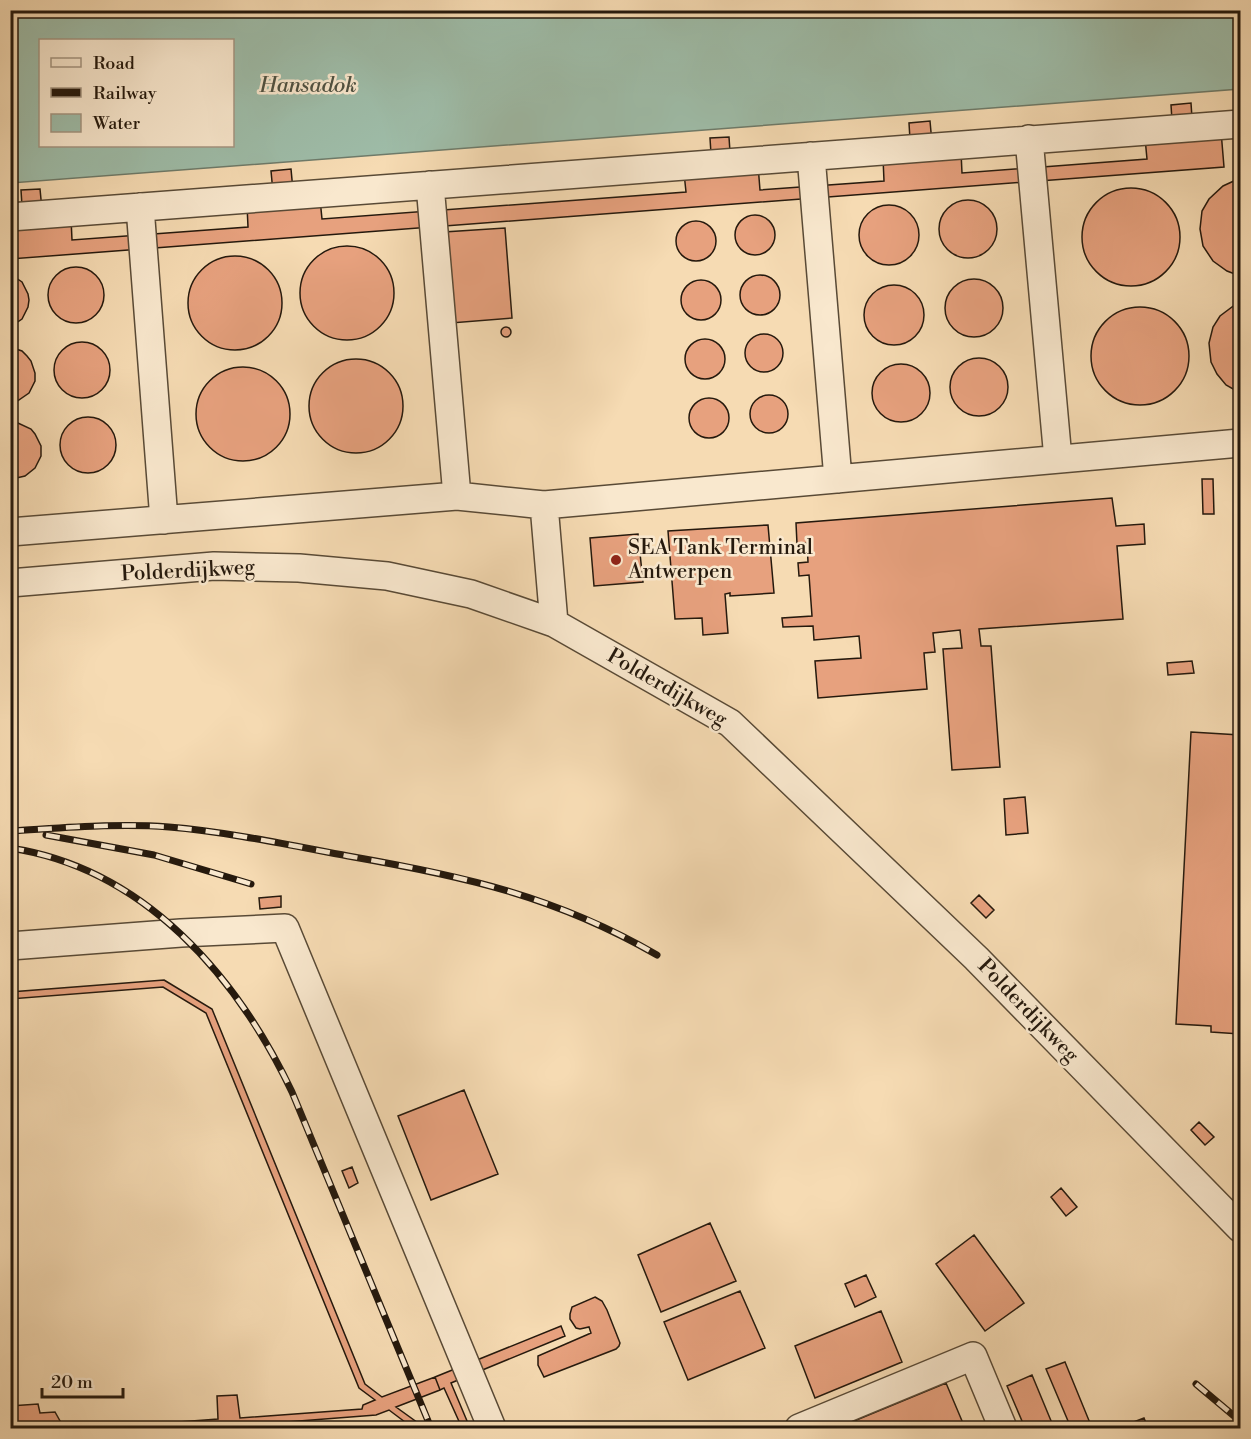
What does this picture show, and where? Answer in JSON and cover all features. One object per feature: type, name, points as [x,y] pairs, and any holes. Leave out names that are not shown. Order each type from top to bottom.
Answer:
[{"type":"street","points":[[10,217],[1240,124]]},
{"type":"street","points":[[1029,140],[1058,459]]},
{"type":"street","points":[[811,156],[838,479]]},
{"type":"street","points":[[430,185],[457,496]]},
{"type":"street","points":[[140,207],[164,520]]},
{"type":"street","points":[[10,532],[457,496],[544,505],[1240,443]]},
{"type":"street","points":[[544,505],[554,623]]},
{"type":"street","name":"Polderdijkweg","points":[[10,583],[214,566],[299,568],[387,576],[471,594],[554,623],[730,723],[976,958],[1240,1228]]},
{"type":"street","points":[[10,946],[181,933],[285,928],[492,1428]]},
{"type":"street","points":[[799,1428],[973,1356],[1003,1428]]},
{"type":"water","name":"Hansadok","points":[[11,10],[1240,11],[1240,89],[11,183]]},
{"type":"building","points":[[1191,103],[1193,133],[1221,131],[1224,167],[10,259],[10,223],[23,222],[21,190],[40,189],[43,220],[71,218],[72,240],[248,227],[247,205],[274,203],[271,171],[291,169],[294,201],[320,199],[322,219],[686,192],[684,173],[712,170],[710,138],[729,137],[731,167],[758,165],[760,190],[884,181],[883,158],[911,156],[909,123],[930,121],[933,154],[961,152],[962,173],[1147,159],[1145,138],[1173,136],[1171,105]]},
{"type":"building","points":[[1240,179],[1240,276],[1227,271],[1213,261],[1203,246],[1200,229],[1202,211],[1209,199],[1223,186]]},
{"type":"building","points":[[1131,188],[1150,191],[1166,202],[1177,218],[1180,237],[1177,256],[1166,272],[1150,283],[1131,286],[1112,283],[1096,272],[1085,256],[1082,237],[1085,218],[1096,202],[1112,191]]},
{"type":"building","points":[[962,200],[974,200],[984,204],[993,213],[997,235],[989,250],[974,258],[962,258],[952,254],[943,245],[939,235],[939,223],[943,213],[952,204]]},
{"type":"building","points":[[889,205],[906,210],[914,218],[919,235],[914,252],[906,260],[889,265],[872,260],[864,252],[859,235],[864,218],[872,210]]},
{"type":"building","points":[[755,215],[769,221],[775,235],[769,249],[755,255],[741,249],[735,235],[741,221]]},
{"type":"building","points":[[696,221],[710,227],[716,241],[710,255],[696,261],[682,255],[676,241],[682,227]]},
{"type":"building","points":[[505,228],[512,318],[451,323],[444,232]]},
{"type":"building","points":[[347,246],[365,249],[380,260],[391,275],[394,293],[391,311],[380,326],[365,337],[347,340],[329,337],[314,326],[303,311],[300,293],[303,275],[314,260],[329,249]]},
{"type":"building","points":[[235,256],[253,259],[268,270],[279,285],[282,303],[279,321],[268,336],[253,347],[235,350],[217,347],[202,336],[191,321],[188,303],[191,285],[202,270],[217,259]]},
{"type":"building","points":[[76,267],[87,269],[96,275],[102,284],[104,295],[102,306],[96,315],[87,321],[76,323],[65,321],[56,315],[50,306],[48,295],[50,284],[56,275],[65,269]]},
{"type":"building","points":[[10,274],[22,282],[29,300],[22,319],[10,327]]},
{"type":"building","points":[[760,275],[774,281],[780,295],[774,309],[760,315],[746,309],[740,295],[746,281]]},
{"type":"building","points":[[968,279],[980,279],[995,287],[1003,302],[1003,314],[995,329],[980,337],[968,337],[953,329],[945,314],[945,302],[953,287]]},
{"type":"building","points":[[701,280],[715,286],[721,300],[715,314],[701,320],[687,314],[681,300],[687,286]]},
{"type":"building","points":[[894,285],[915,294],[924,315],[915,336],[894,345],[873,336],[864,315],[873,294]]},
{"type":"building","points":[[1240,301],[1240,393],[1226,385],[1217,374],[1211,362],[1209,343],[1213,327],[1220,316]]},
{"type":"building","points":[[1140,307],[1159,311],[1175,321],[1185,337],[1189,356],[1185,375],[1175,391],[1159,401],[1140,405],[1121,401],[1105,391],[1095,375],[1091,356],[1095,337],[1105,321],[1121,311]]},
{"type":"building","points":[[506,327],[510,328],[510,336],[506,337],[502,336],[501,332],[502,328]]},
{"type":"building","points":[[764,334],[778,339],[783,353],[778,367],[764,372],[750,367],[745,353],[750,339]]},
{"type":"building","points":[[705,339],[719,345],[725,359],[719,373],[705,379],[691,373],[685,359],[691,345]]},
{"type":"building","points":[[82,342],[93,344],[102,350],[108,359],[110,370],[108,381],[102,390],[93,396],[82,398],[71,396],[62,390],[56,381],[54,370],[56,359],[62,350],[71,344]]},
{"type":"building","points":[[10,347],[22,351],[27,356],[35,373],[35,381],[29,393],[13,404],[10,404]]},
{"type":"building","points":[[979,358],[990,360],[1003,371],[1008,387],[1006,398],[995,411],[979,416],[968,414],[955,403],[950,387],[952,376],[963,363]]},
{"type":"building","points":[[356,359],[374,362],[389,373],[400,388],[403,406],[400,424],[389,439],[374,450],[356,453],[338,450],[323,439],[312,424],[309,406],[312,388],[323,373],[338,362]]},
{"type":"building","points":[[895,364],[907,364],[922,372],[930,387],[930,399],[922,414],[907,422],[895,422],[880,414],[872,399],[872,387],[880,372]]},
{"type":"building","points":[[243,367],[261,371],[276,381],[286,396],[290,414],[286,432],[276,447],[261,457],[243,461],[225,457],[210,447],[200,432],[196,414],[200,396],[210,381],[225,371]]},
{"type":"building","points":[[769,395],[783,400],[788,414],[783,428],[769,433],[755,428],[750,414],[755,400]]},
{"type":"building","points":[[709,398],[723,404],[729,418],[723,432],[709,438],[695,432],[689,418],[695,404]]},
{"type":"building","points":[[83,417],[93,417],[108,425],[114,434],[116,445],[114,456],[108,465],[93,473],[83,473],[72,468],[65,461],[60,450],[60,440],[65,429],[72,422]]},
{"type":"building","points":[[10,423],[18,423],[31,429],[41,446],[41,456],[35,468],[25,476],[12,479],[10,479]]},
{"type":"building","points":[[1202,479],[1213,479],[1214,514],[1203,514]]},
{"type":"building","points":[[1112,498],[1116,526],[1144,524],[1145,544],[1117,546],[1123,619],[979,629],[981,646],[991,646],[1000,767],[952,770],[943,649],[962,648],[960,630],[933,633],[935,652],[924,653],[927,689],[818,698],[815,661],[861,658],[859,636],[814,640],[813,626],[783,627],[782,618],[812,616],[809,575],[799,576],[798,563],[808,562],[807,543],[797,544],[796,523]]},
{"type":"building","points":[[768,525],[774,593],[730,596],[730,593],[725,594],[728,633],[703,635],[702,618],[675,619],[668,531]]},
{"type":"building","name":"SEA Tank Terminal Antwerpen","points":[[638,534],[643,582],[594,586],[590,538]]},
{"type":"building","points":[[1192,661],[1194,673],[1168,675],[1167,663]]},
{"type":"building","points":[[1191,732],[1240,735],[1240,1034],[1211,1032],[1211,1026],[1176,1024]]},
{"type":"building","points":[[1025,797],[1028,833],[1006,835],[1004,799]]},
{"type":"building","points":[[979,895],[994,910],[986,918],[971,903]]},
{"type":"building","points":[[281,896],[281,907],[260,909],[259,898]]},
{"type":"building","points":[[164,980],[212,1009],[365,1384],[382,1397],[435,1377],[440,1390],[396,1407],[425,1428],[413,1428],[389,1410],[376,1415],[207,1428],[99,1428],[218,1419],[217,1396],[237,1395],[240,1418],[362,1409],[363,1405],[375,1400],[359,1388],[206,1013],[163,987],[10,999],[10,992]]},
{"type":"building","points":[[464,1090],[498,1174],[431,1200],[398,1116]]},
{"type":"building","points":[[1199,1122],[1214,1137],[1205,1145],[1191,1130]]},
{"type":"building","points":[[352,1167],[358,1183],[349,1188],[342,1171]]},
{"type":"building","points":[[1061,1188],[1077,1207],[1066,1216],[1051,1197]]},
{"type":"building","points":[[710,1223],[736,1281],[661,1312],[638,1255]]},
{"type":"building","points":[[974,1235],[1024,1303],[985,1331],[936,1264]]},
{"type":"building","points":[[866,1275],[876,1297],[855,1307],[845,1284]]},
{"type":"building","points":[[740,1291],[765,1348],[688,1380],[664,1322]]},
{"type":"building","points":[[595,1297],[602,1301],[607,1310],[620,1343],[619,1346],[544,1377],[538,1365],[538,1356],[591,1333],[589,1327],[576,1328],[570,1319],[570,1314],[572,1307]]},
{"type":"building","points":[[881,1311],[902,1362],[815,1398],[795,1346]]},
{"type":"building","points":[[561,1326],[565,1336],[451,1383],[470,1428],[462,1428],[444,1388],[440,1390],[435,1377]]},
{"type":"building","points":[[1065,1362],[1090,1423],[1077,1428],[1071,1428],[1046,1369]]},
{"type":"building","points":[[1032,1375],[1054,1428],[1025,1428],[1007,1386]]},
{"type":"building","points":[[946,1383],[965,1428],[837,1428]]},
{"type":"building","points":[[38,1404],[40,1413],[55,1412],[64,1428],[10,1428],[10,1406]]},
{"type":"building","points":[[1144,1418],[1148,1428],[1118,1428]]},
{"type":"railway","points":[[10,831],[70,827],[169,827],[236,835],[390,864],[469,881],[545,903],[582,917],[657,955]]},
{"type":"railway","points":[[46,835],[154,855],[251,884]]},
{"type":"railway","points":[[10,848],[58,859],[103,878],[144,903],[181,934],[214,969],[244,1008],[270,1049],[292,1092],[431,1428]]},
{"type":"railway","points":[[1196,1384],[1240,1421]]},
{"type":"place","name":"SEA Tank Terminal Antwerpen","points":[[616,560]]}]
